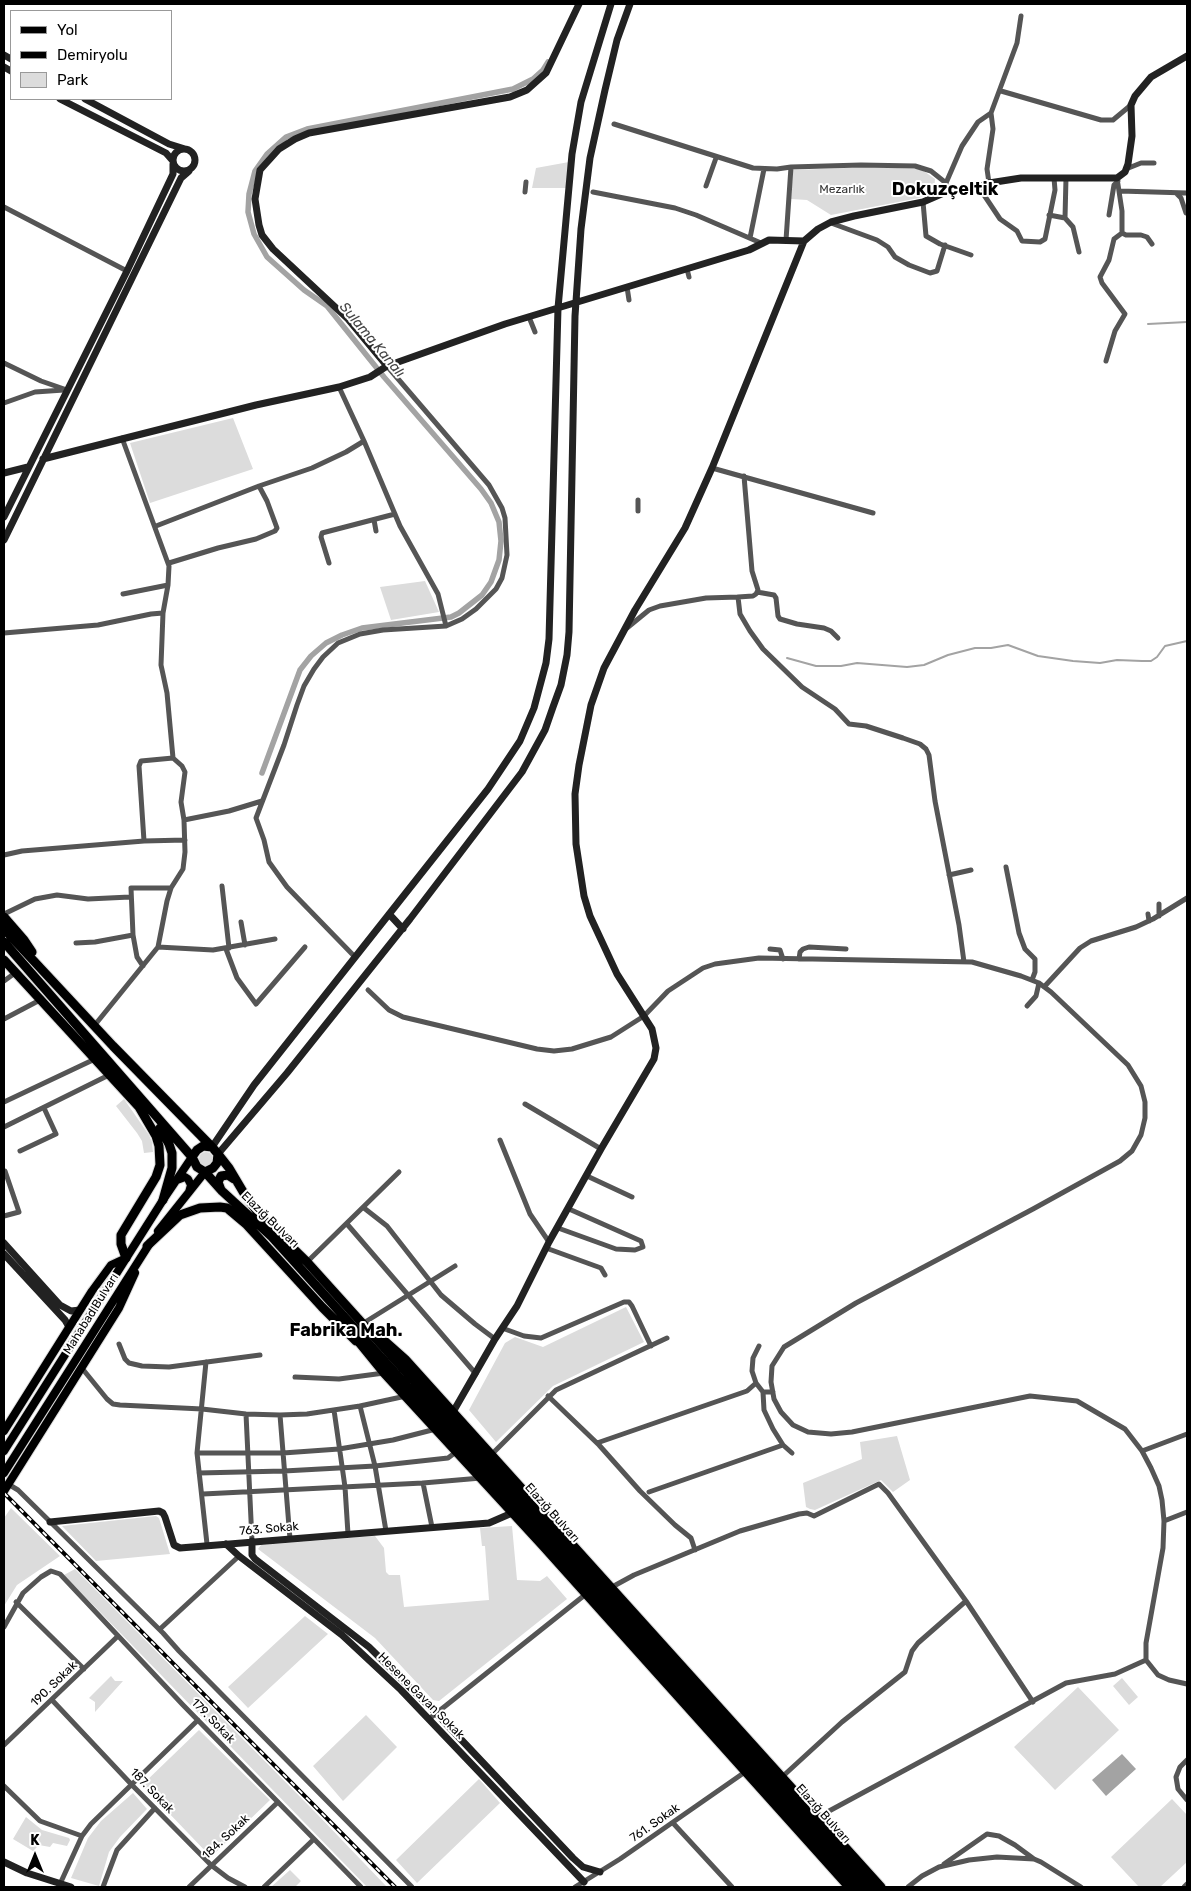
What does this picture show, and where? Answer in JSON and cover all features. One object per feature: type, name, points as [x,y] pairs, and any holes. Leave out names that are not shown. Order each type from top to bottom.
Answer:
[{"type":"highway","points":[[4,916],[24,940],[44,971]]},
{"type":"highway","name":"Elazığ Bulvarı","points":[[4,928],[94,1026],[215,1150],[262,1218],[307,1262],[871,1887]]},
{"type":"highway","points":[[4,942],[192,1157],[197,1167],[205,1172],[216,1166],[215,1150],[207,1146],[200,1148],[192,1157]]},
{"type":"highway","points":[[4,953],[17,968],[40,981]]},
{"type":"highway","points":[[4,960],[138,1108],[152,1127],[156,1136],[161,1156],[160,1165],[156,1177],[121,1235],[121,1244],[126,1258]]},
{"type":"highway","points":[[149,1108],[169,1144],[172,1154],[172,1168],[163,1200]]},
{"type":"highway","name":"Elazığ Bulvarı","points":[[205,1172],[222,1191],[272,1237],[860,1887]]},
{"type":"highway","points":[[222,1191],[218,1182],[223,1175],[228,1175],[236,1181]]},
{"type":"highway","points":[[148,1246],[180,1215],[200,1208],[227,1208],[246,1224],[322,1307],[361,1346]]},
{"type":"highway","points":[[325,1297],[361,1346],[384,1373],[586,1594],[849,1887]]},
{"type":"highway","points":[[362,1324],[405,1358],[881,1887]]},
{"type":"main road","name":"Mahabad Bulvarı","points":[[4,1451],[192,1157]]},
{"type":"main road","name":"Mahabad Bulvarı","points":[[4,1473],[148,1246],[205,1172]]},
{"type":"main road","points":[[176,1181],[181,1178],[188,1179],[190,1185],[188,1194]]},
{"type":"main road","points":[[6,1487],[119,1308],[148,1246]]},
{"type":"main road","points":[[4,1430],[80,1310],[111,1265],[126,1258]]},
{"type":"street","points":[[355,957],[287,887],[269,862],[256,818],[304,686],[319,662],[338,643],[360,634],[446,623],[462,619],[476,610],[496,589],[502,578],[507,555],[505,518],[502,508],[485,480],[385,367],[348,319],[273,250],[262,235],[255,199],[260,170],[279,149],[309,133],[510,97],[527,90],[546,73],[579,4]]},
{"type":"street","points":[[215,1150],[254,1085],[488,789],[520,740],[534,708],[542,679],[549,639],[558,308],[572,154],[581,102],[611,4]]},
{"type":"street","points":[[215,1150],[287,1073],[403,929],[522,772],[545,730],[560,685],[567,655],[569,632],[572,450],[581,229],[590,158],[615,48],[630,4]]},
{"type":"street","points":[[989,183],[986,169],[993,129],[991,113],[1017,43],[1021,16]]},
{"type":"street","points":[[1000,91],[1100,120],[1113,120],[1131,105],[1142,86],[1151,77],[1187,56]]},
{"type":"street","points":[[62,100],[166,153],[178,170],[189,171]]},
{"type":"street","points":[[4,540],[181,178],[194,166],[196,158],[192,152],[169,144],[87,100]]},
{"type":"street","points":[[1126,170],[1132,136],[1131,105]]},
{"type":"street","points":[[946,192],[946,183],[962,146],[978,122],[991,113]]},
{"type":"street","points":[[614,124],[716,158],[753,168],[861,164],[916,166],[931,171],[946,183]]},
{"type":"street","points":[[4,517],[127,271],[173,174],[173,162],[178,151],[185,149]]},
{"type":"street","points":[[706,186],[716,158]]},
{"type":"street","points":[[1109,215],[1114,185],[1118,179],[1126,170],[1141,163],[1154,163]]},
{"type":"street","points":[[786,240],[791,167]]},
{"type":"street","points":[[750,238],[764,169]]},
{"type":"street","points":[[453,1412],[495,1339],[517,1306],[601,1149],[654,1059],[655,1037],[617,974],[590,916],[584,896],[576,844],[575,794],[591,705],[604,668],[623,631],[685,528],[712,468],[804,241],[830,222],[923,202],[946,192],[976,188],[989,183],[1021,178],[1118,179]]},
{"type":"street","points":[[976,188],[1000,219],[1017,231],[1022,242],[1040,242],[1045,238],[1055,190],[1054,178]]},
{"type":"street","points":[[1065,218],[1066,178]]},
{"type":"street","points":[[1118,179],[1122,233]]},
{"type":"street","points":[[525,192],[526,182]]},
{"type":"street","points":[[1120,191],[1187,193]]},
{"type":"street","points":[[593,192],[689,212],[761,243]]},
{"type":"street","points":[[1176,193],[1181,198],[1186,213]]},
{"type":"street","points":[[923,202],[926,236],[945,246],[971,255]]},
{"type":"street","points":[[4,207],[127,271]]},
{"type":"street","points":[[1049,215],[1065,218],[1073,227],[1079,252]]},
{"type":"street","points":[[830,222],[877,240],[888,246],[895,257],[930,273],[937,271],[945,246]]},
{"type":"street","points":[[1122,233],[1126,235],[1142,235],[1147,237],[1152,244]]},
{"type":"street","points":[[1106,361],[1115,331],[1125,314],[1102,283],[1100,277],[1109,260],[1114,240],[1122,233]]},
{"type":"street","points":[[43,459],[256,405],[340,387],[374,374],[385,367],[529,317],[749,250],[769,240],[804,241]]},
{"type":"street","points":[[687,269],[689,277]]},
{"type":"street","points":[[627,287],[629,300]]},
{"type":"street","points":[[529,317],[535,332]]},
{"type":"street","points":[[4,363],[41,381],[67,390]]},
{"type":"street","points":[[340,387],[395,514],[420,564],[438,594],[446,623]]},
{"type":"street","points":[[4,403],[35,392],[67,390]]},
{"type":"street","points":[[94,1026],[158,947],[170,888],[183,870],[185,840],[181,802],[185,772],[182,766],[173,758],[167,693],[161,665],[163,614],[168,585],[169,563],[122,438]]},
{"type":"street","points":[[156,526],[259,486],[312,468],[364,441]]},
{"type":"street","points":[[4,472],[28,466]]},
{"type":"street","points":[[712,468],[873,513]]},
{"type":"street","points":[[744,476],[752,571],[757,592]]},
{"type":"street","points":[[169,563],[256,539],[274,531],[277,528],[259,486]]},
{"type":"street","points":[[638,500],[638,511]]},
{"type":"street","points":[[329,563],[322,542],[322,533],[395,514]]},
{"type":"street","points":[[374,520],[376,531]]},
{"type":"street","points":[[123,594],[168,585]]},
{"type":"street","points":[[623,631],[649,610],[660,606],[706,598],[753,596],[757,592]]},
{"type":"street","points":[[757,592],[776,598],[780,619],[824,628],[838,638]]},
{"type":"street","points":[[738,597],[740,614],[758,643],[802,687],[835,709],[849,724],[866,726],[926,748],[929,755],[935,801],[959,925],[964,962]]},
{"type":"street","points":[[4,633],[98,626],[152,614],[163,614]]},
{"type":"street","points":[[144,840],[139,766],[141,761],[173,758]]},
{"type":"street","points":[[184,820],[230,811],[262,801]]},
{"type":"street","points":[[4,855],[22,851],[144,840],[185,840]]},
{"type":"street","points":[[1006,867],[1019,933],[1025,949],[1034,958],[1035,972],[1032,980]]},
{"type":"street","points":[[948,875],[971,870]]},
{"type":"street","points":[[143,966],[138,957],[133,934],[131,888],[132,886],[170,888]]},
{"type":"street","points":[[222,886],[228,948],[237,978],[256,1004],[305,947]]},
{"type":"street","points":[[4,916],[35,899],[57,895],[88,899],[130,897]]},
{"type":"street","points":[[1044,987],[1080,948],[1091,941],[1149,922],[1187,898]]},
{"type":"street","points":[[1159,904],[1159,916]]},
{"type":"street","points":[[389,914],[403,929]]},
{"type":"street","points":[[1148,914],[1149,922]]},
{"type":"street","points":[[241,922],[245,945]]},
{"type":"street","points":[[76,944],[133,934]]},
{"type":"street","points":[[158,947],[212,950],[276,939]]},
{"type":"street","points":[[799,959],[800,952],[809,947],[846,949]]},
{"type":"street","points":[[770,949],[780,950],[783,959]]},
{"type":"street","points":[[368,990],[389,1010],[403,1016],[546,1050],[572,1049],[603,1040],[644,1016],[668,991],[704,968],[715,964],[759,958],[964,962],[983,964],[1032,980],[1044,987],[1110,1046],[1128,1065],[1141,1086],[1145,1102],[1145,1118],[1141,1135],[1132,1151],[1120,1160],[1034,1209],[856,1303],[784,1347],[772,1366],[772,1392],[781,1412],[793,1425],[808,1432],[831,1434],[852,1432],[1030,1396],[1078,1401],[1125,1429],[1142,1451],[1159,1486],[1164,1521],[1163,1548],[1146,1643],[1146,1660],[1158,1675],[1169,1680],[1187,1684]]},
{"type":"street","points":[[4,981],[15,973]]},
{"type":"street","points":[[1026,1006],[1036,996],[1039,983]]},
{"type":"street","points":[[4,1019],[41,999]]},
{"type":"street","points":[[4,1102],[96,1060]]},
{"type":"street","points":[[4,1127],[109,1075]]},
{"type":"street","points":[[525,1104],[601,1149]]},
{"type":"street","points":[[20,1151],[56,1134],[44,1108]]},
{"type":"street","points":[[500,1140],[530,1214],[548,1245],[600,1268],[605,1275]]},
{"type":"street","points":[[4,1170],[19,1212],[4,1216]]},
{"type":"street","points":[[307,1262],[400,1172]]},
{"type":"street","points":[[587,1176],[632,1197]]},
{"type":"street","points":[[364,1208],[387,1226],[442,1295],[457,1310],[495,1339]]},
{"type":"street","points":[[558,1228],[616,1249],[635,1250],[643,1247],[641,1241],[569,1209]]},
{"type":"street","points":[[347,1224],[476,1374]]},
{"type":"street","points":[[4,1244],[60,1305],[71,1311],[80,1310]]},
{"type":"street","points":[[4,1254],[65,1320],[69,1328]]},
{"type":"street","points":[[362,1324],[410,1296],[455,1266]]},
{"type":"street","points":[[502,1328],[524,1336],[541,1338],[624,1302],[629,1302],[651,1346]]},
{"type":"street","points":[[492,1454],[556,1390],[667,1338]]},
{"type":"street","points":[[119,1344],[125,1359],[129,1363],[142,1366],[168,1366],[260,1355]]},
{"type":"street","points":[[759,1346],[753,1358],[752,1371],[756,1383],[763,1392],[764,1410],[783,1445],[792,1453]]},
{"type":"street","points":[[206,1362],[197,1453],[207,1544]]},
{"type":"street","points":[[81,1367],[113,1404],[280,1415],[334,1410],[406,1396]]},
{"type":"street","points":[[295,1377],[339,1379],[384,1373]]},
{"type":"street","points":[[597,1443],[747,1390],[756,1383]]},
{"type":"street","points":[[763,1392],[772,1392]]},
{"type":"street","points":[[548,1396],[597,1443],[640,1491],[674,1525],[691,1538],[695,1550]]},
{"type":"street","points":[[360,1406],[379,1485],[386,1531]]},
{"type":"street","points":[[334,1410],[345,1487],[348,1534]]},
{"type":"street","points":[[246,1414],[248,1492],[252,1555],[255,1559],[370,1647],[437,1714],[573,1858],[583,1866],[600,1872]]},
{"type":"street","points":[[280,1415],[290,1538]]},
{"type":"street","points":[[197,1453],[283,1453],[339,1449],[436,1429]]},
{"type":"street","points":[[1142,1451],[1187,1434]]},
{"type":"street","points":[[650,1492],[783,1445]]},
{"type":"street","points":[[199,1473],[284,1472],[375,1466],[448,1458],[456,1452]]},
{"type":"street","points":[[203,1494],[423,1484],[480,1478]]},
{"type":"street","points":[[423,1484],[432,1527]]},
{"type":"street","points":[[612,1587],[634,1575],[740,1531],[798,1514],[807,1513],[814,1516],[879,1484],[888,1493],[966,1601],[1033,1702]]},
{"type":"street","points":[[6,1487],[18,1490],[160,1629],[178,1651],[412,1887]]},
{"type":"street","name":"763. Sokak","points":[[50,1522],[159,1511],[163,1513],[174,1545],[180,1548],[207,1544],[489,1523],[512,1513]]},
{"type":"street","points":[[1164,1521],[1187,1512]]},
{"type":"street","name":"Hesene Gavan Sokak","points":[[226,1544],[342,1635],[401,1690],[584,1882]]},
{"type":"street","points":[[160,1629],[239,1556]]},
{"type":"street","name":"179. Sokak","points":[[16,1602],[22,1593],[51,1571],[60,1574],[198,1720],[361,1887]]},
{"type":"street","points":[[430,1720],[586,1594]]},
{"type":"street","points":[[782,1777],[842,1722],[905,1672],[912,1651],[918,1643],[966,1601]]},
{"type":"street","points":[[4,1628],[16,1602],[84,1669]]},
{"type":"street","name":"190. Sokak","points":[[4,1745],[118,1636]]},
{"type":"street","points":[[818,1817],[1066,1683],[1115,1674],[1146,1660]]},
{"type":"street","name":"187. Sokak","points":[[52,1700],[211,1865],[228,1878],[245,1887]]},
{"type":"street","points":[[60,1884],[82,1836],[109,1806],[198,1720]]},
{"type":"street","points":[[1187,1760],[1180,1767],[1176,1776],[1178,1789],[1187,1800]]},
{"type":"street","name":"761. Sokak","points":[[575,1887],[673,1823],[745,1772]]},
{"type":"street","points":[[4,1786],[40,1820],[82,1836]]},
{"type":"street","name":"184. Sokak","points":[[189,1887],[278,1802]]},
{"type":"street","points":[[103,1887],[116,1850],[155,1808]]},
{"type":"street","points":[[673,1823],[732,1887]]},
{"type":"street","points":[[908,1887],[987,1834],[999,1836],[1015,1845],[1034,1859],[1081,1887]]},
{"type":"street","points":[[264,1887],[314,1839]]},
{"type":"street","points":[[939,1867],[982,1858],[1034,1859]]},
{"type":"street","points":[[4,1862],[27,1873],[71,1887]]},
{"type":"street","points":[[1184,1887],[1187,1884]]},
{"type":"green space","points":[[569,162],[567,188],[532,188],[536,168]]},
{"type":"green space","name":"Mezarlık","points":[[873,167],[921,169],[935,179],[934,191],[919,198],[831,215],[807,200],[791,199],[793,170]]},
{"type":"green space","points":[[233,418],[253,469],[150,503],[130,443]]},
{"type":"green space","points":[[425,581],[439,612],[391,620],[380,587]]},
{"type":"green space","points":[[124,1099],[149,1135],[153,1152],[144,1153],[142,1141],[116,1106]]},
{"type":"green space","points":[[203,1152],[209,1152],[213,1159],[209,1166],[203,1166],[199,1162],[199,1156]]},
{"type":"green space","points":[[626,1307],[644,1342],[553,1386],[496,1442],[469,1410],[505,1343],[515,1337],[543,1347]]},
{"type":"green space","points":[[897,1436],[910,1480],[893,1492],[881,1480],[815,1510],[806,1507],[803,1483],[862,1459],[860,1442]]},
{"type":"green space","points":[[11,1508],[60,1556],[17,1585],[4,1606],[4,1518]]},
{"type":"green space","points":[[156,1516],[159,1518],[170,1554],[96,1561],[62,1526]]},
{"type":"green space","points":[[512,1526],[517,1580],[540,1581],[547,1576],[567,1599],[439,1701],[433,1700],[375,1638],[258,1549],[261,1545],[375,1536],[384,1548],[386,1572],[389,1575],[400,1575],[404,1607],[489,1600],[485,1546],[482,1546],[480,1528]]},
{"type":"green space","points":[[75,1569],[387,1887],[367,1887],[64,1575]]},
{"type":"green space","points":[[305,1616],[328,1634],[248,1708],[228,1687]]},
{"type":"green space","points":[[111,1676],[115,1681],[123,1681],[95,1712],[95,1702],[89,1698]]},
{"type":"green space","points":[[1122,1678],[1138,1697],[1129,1705],[1113,1686]]},
{"type":"green space","points":[[1078,1687],[1119,1730],[1055,1790],[1014,1747]]},
{"type":"green space","points":[[366,1715],[397,1747],[343,1801],[313,1766]]},
{"type":"green space","points":[[199,1730],[270,1800],[211,1857],[142,1785]]},
{"type":"green space","points":[[479,1779],[500,1803],[417,1883],[396,1860]]},
{"type":"green space","points":[[133,1793],[147,1809],[120,1837],[109,1852],[99,1886],[71,1878],[88,1838],[101,1821]]},
{"type":"green space","points":[[1172,1799],[1187,1815],[1187,1862],[1160,1887],[1139,1887],[1111,1857]]},
{"type":"green space","points":[[26,1817],[42,1830],[69,1838],[67,1846],[53,1843],[50,1847],[39,1845],[33,1851],[13,1839]]},
{"type":"green space","points":[[290,1870],[301,1881],[295,1887],[271,1887]]},
{"type":"shaded area","points":[[1122,1754],[1136,1769],[1106,1796],[1092,1780]]},
{"type":"waterway","name":"Sulama Kanalı","points":[[262,773],[300,670],[311,656],[326,643],[362,628],[451,617],[459,613],[482,595],[491,582],[499,560],[501,541],[499,522],[491,503],[481,489],[384,377],[327,306],[304,290],[267,257],[254,234],[248,212],[249,194],[255,171],[267,154],[286,137],[307,129],[513,89],[533,79],[543,70],[548,62]]},
{"type":"waterway","points":[[1148,324],[1187,322]]},
{"type":"waterway","points":[[787,658],[816,666],[841,666],[857,663],[907,667],[924,665],[948,655],[975,648],[1008,645],[1038,656],[1073,661],[1100,663],[1117,660],[1151,661],[1157,657],[1165,646],[1187,641]]},
{"type":"railway","points":[[4,1493],[395,1887]]},
{"type":"district","name":"Dokuzçeltik","points":[[945,190]]},
{"type":"district","name":"Fabrika Mah.","points":[[346,1331]]}]
